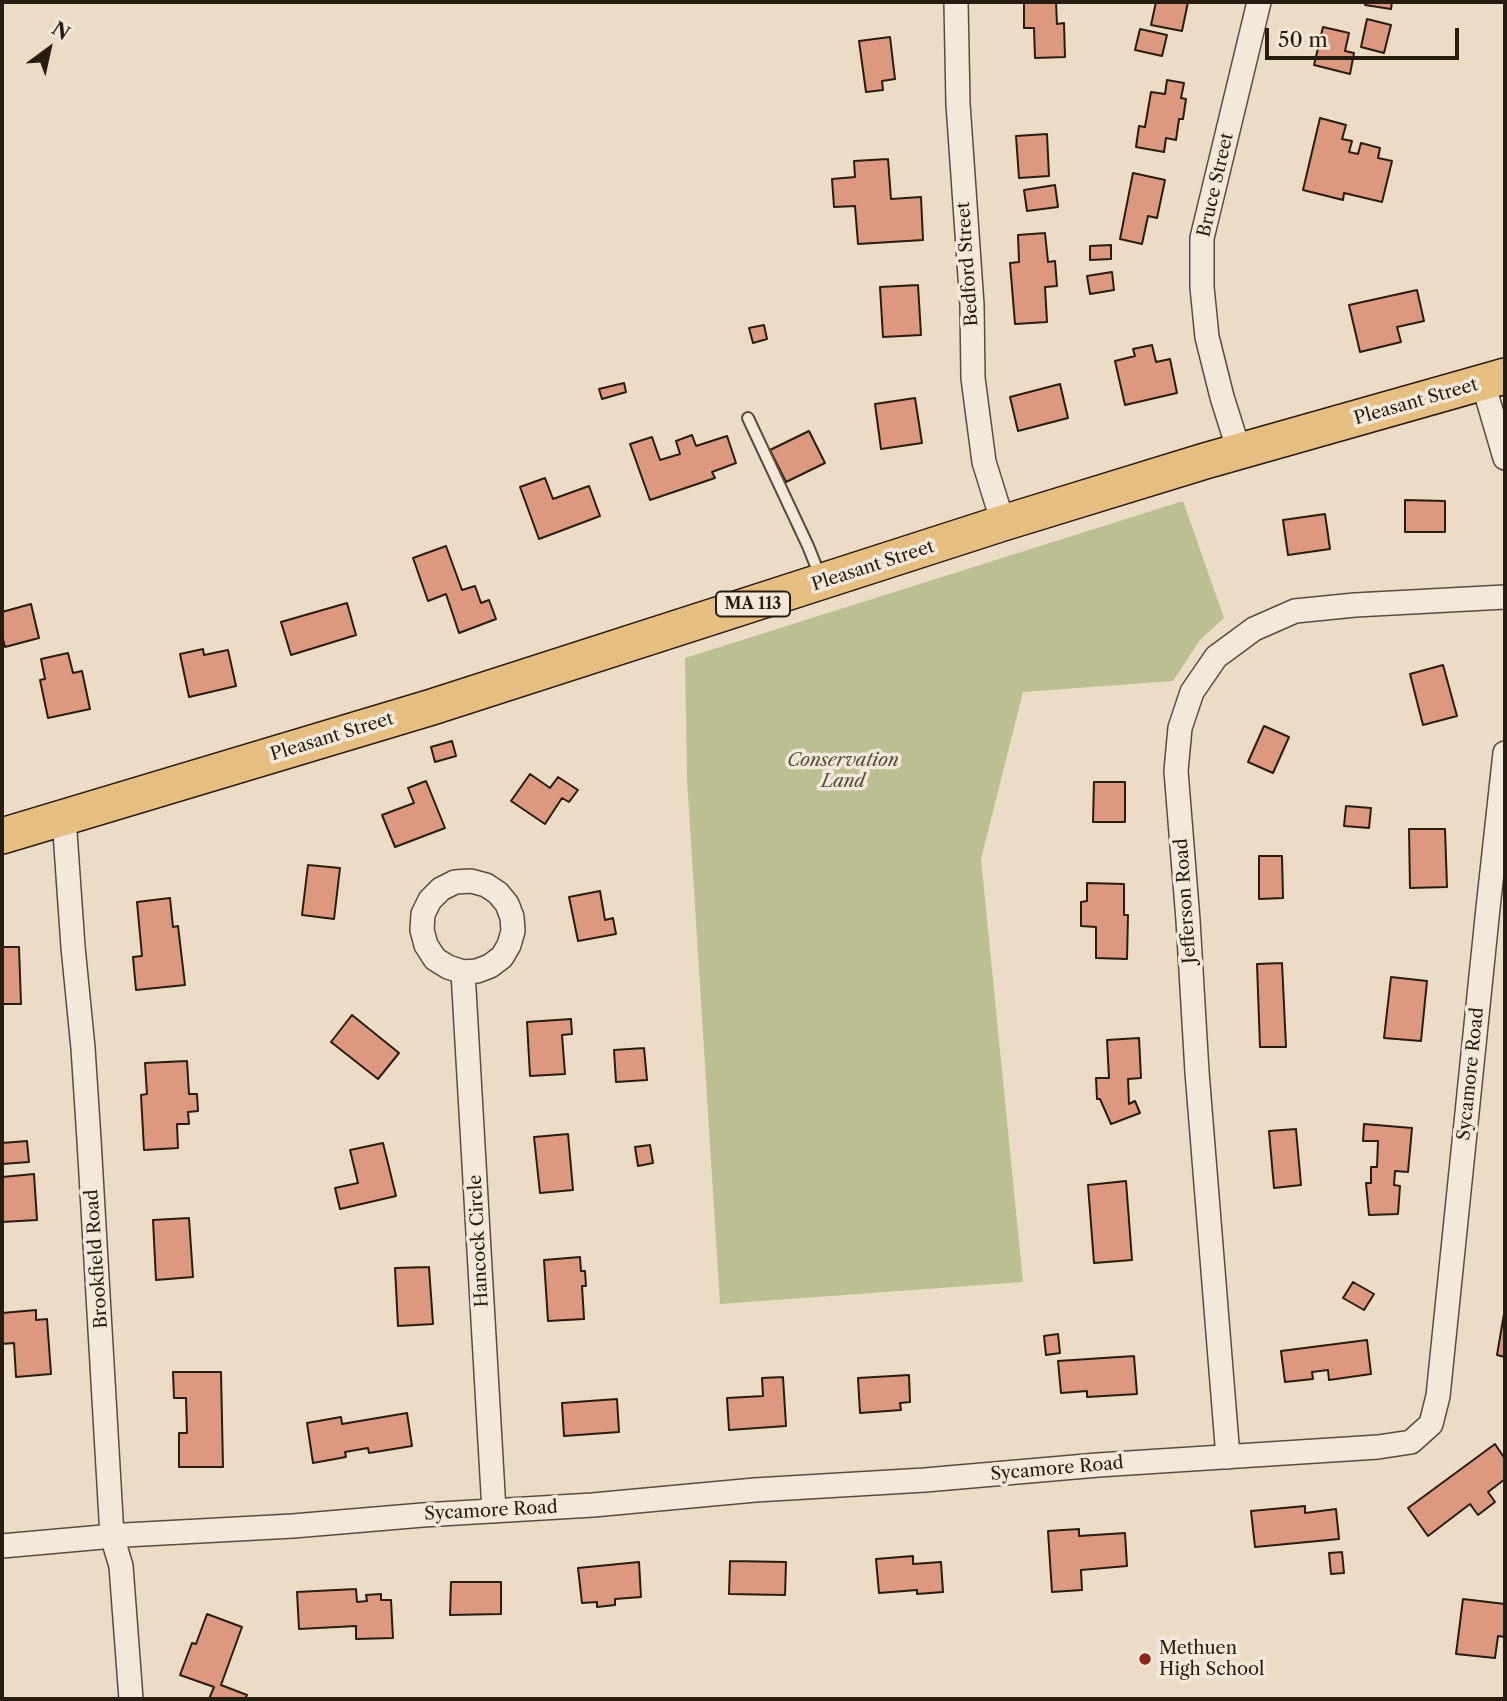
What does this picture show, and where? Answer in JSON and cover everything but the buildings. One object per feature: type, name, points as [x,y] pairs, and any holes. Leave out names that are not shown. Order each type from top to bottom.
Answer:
[{"type":"main road","name":"Pleasant Street","points":[[2,836],[432,707],[1003,523],[1494,379]]},
{"type":"street","name":"Bedford Street","points":[[956,2],[958,104],[972,305],[974,378],[984,462],[1003,523]]},
{"type":"street","name":"Bruce Street","points":[[1239,452],[1207,337],[1202,287],[1202,238],[1259,2]]},
{"type":"street","points":[[1494,379],[1505,458]]},
{"type":"street","name":"Jefferson Road","points":[[1228,1457],[1176,771],[1180,728],[1192,692],[1216,657],[1254,629],[1295,611],[1505,597]]},
{"type":"street","name":"Sycamore Road","points":[[2,1546],[112,1536],[593,1505],[755,1490],[1378,1447],[1411,1442],[1431,1424],[1438,1396],[1505,753]]},
{"type":"street","name":"Brookfield Road","points":[[64,818],[89,1127],[112,1536],[121,1566],[131,1699]]},
{"type":"street","name":"Hancock Circle","points":[[463,972],[495,1511]]},
{"type":"lane","points":[[748,418],[822,582]]},
{"type":"green space","name":"Conservation Land","points":[[1183,501],[1224,618],[1200,640],[1173,681],[1023,692],[981,859],[1023,1282],[720,1304],[687,779],[685,658]]},
{"type":"place","name":"Methuen High School","points":[[1145,1659]]}]
